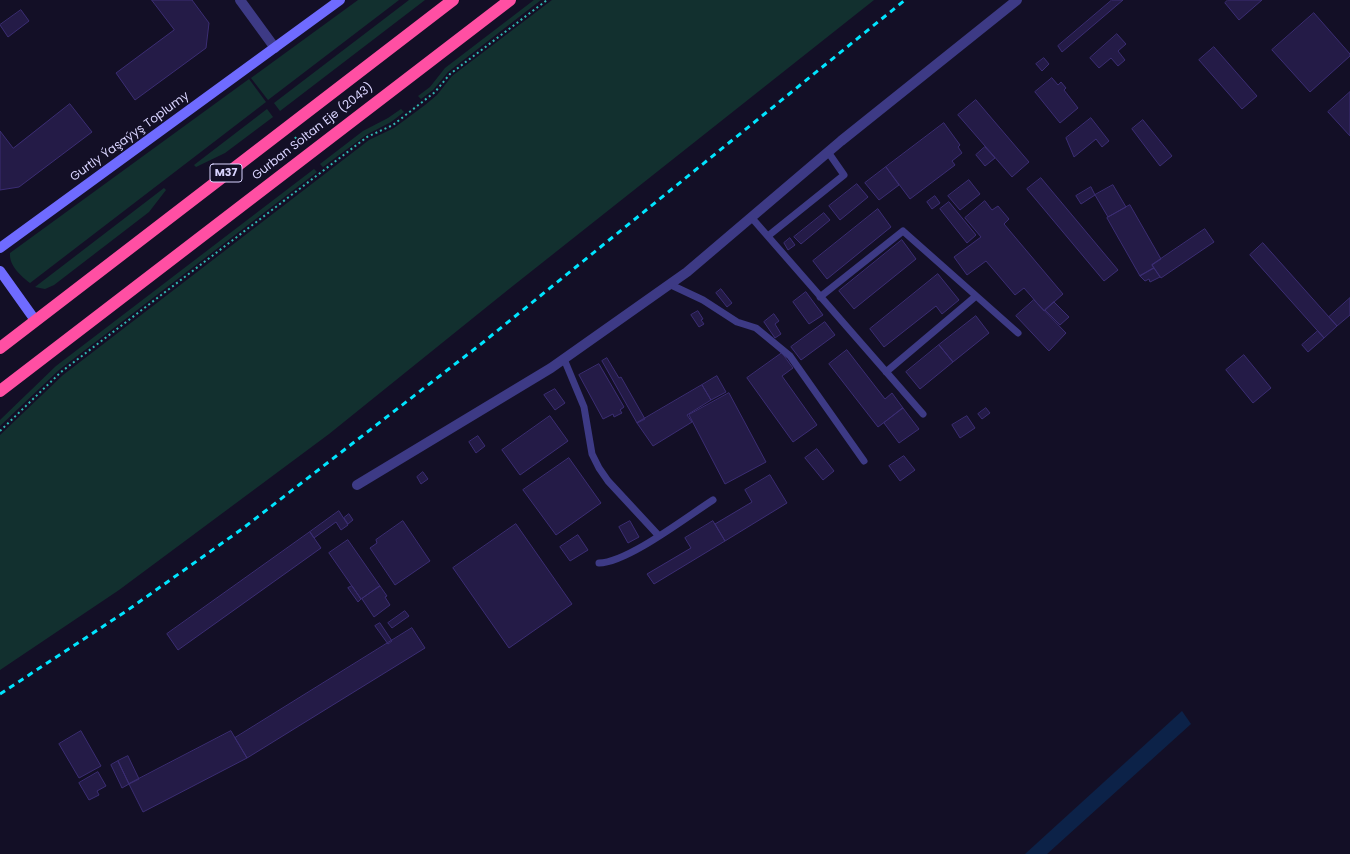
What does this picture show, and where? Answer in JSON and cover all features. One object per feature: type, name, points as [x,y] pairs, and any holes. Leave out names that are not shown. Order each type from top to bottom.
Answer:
[{"type":"highway","name":"Gurban Soltan Eje (2043)","points":[[0,348],[453,0]]},
{"type":"highway","name":"Gurban Soltan Eje (2043)","points":[[0,391],[510,0]]},
{"type":"street","points":[[240,0],[276,48]]},
{"type":"street","name":"Gurtly Ýaşaýyş Toplumy","points":[[0,248],[340,0]]},
{"type":"street","points":[[357,485],[564,359],[687,272],[828,152],[1017,0]]},
{"type":"street","points":[[0,272],[35,320]]},
{"type":"lane","points":[[768,236],[844,175],[828,152]]},
{"type":"lane","points":[[751,217],[922,414]]},
{"type":"lane","points":[[820,297],[903,231],[1018,333]]},
{"type":"lane","points":[[669,284],[703,300],[737,322],[756,328],[790,356],[864,461]]},
{"type":"lane","points":[[886,372],[976,296]]},
{"type":"lane","points":[[564,359],[584,407],[592,454],[597,464],[608,481],[659,536]]},
{"type":"lane","points":[[599,563],[607,563],[621,558],[659,536],[713,500]]},
{"type":"path","points":[[0,430],[61,372],[367,137],[399,120],[435,92],[450,74],[546,0]]},
{"type":"path","points":[[295,137],[299,143]]},
{"type":"green space","points":[[358,0],[399,0],[268,100],[251,78]]},
{"type":"green space","points":[[409,0],[425,0],[280,111],[274,103]]},
{"type":"green space","points":[[534,0],[541,0],[448,72],[433,90],[421,99],[418,96],[430,87],[445,68]]},
{"type":"green space","points":[[552,0],[874,0],[509,289],[329,434],[119,590],[0,670],[0,435],[63,375],[369,140],[394,128],[425,105],[437,95],[452,76]]},
{"type":"green space","points":[[249,79],[266,102],[30,283],[16,270],[11,262],[10,253]]},
{"type":"green space","points":[[267,109],[273,117],[225,153],[196,167],[194,165]]},
{"type":"green space","points":[[401,109],[404,112],[391,122],[366,135],[323,167],[320,164],[363,131],[388,118]]},
{"type":"green space","points":[[314,169],[317,172],[59,370],[0,426],[0,420],[56,366]]},
{"type":"green space","points":[[164,188],[166,190],[149,212],[54,285],[45,289],[35,287]]},
{"type":"water","points":[[1182,711],[1191,724],[1047,854],[1025,854]]},
{"type":"building","points":[[152,0],[192,0],[209,23],[206,48],[135,100],[116,73],[174,30]]},
{"type":"building","points":[[1112,0],[1123,0],[1062,52],[1058,46]]},
{"type":"building","points":[[1228,0],[1262,0],[1239,20],[1225,3]]},
{"type":"building","points":[[21,10],[29,21],[8,37],[0,25]]},
{"type":"building","points":[[1314,13],[1350,54],[1350,56],[1310,92],[1272,50]]},
{"type":"building","points":[[1117,34],[1126,44],[1118,51],[1125,60],[1118,66],[1111,58],[1099,68],[1090,58]]},
{"type":"building","points":[[1214,47],[1257,96],[1242,109],[1199,60]]},
{"type":"building","points":[[1044,58],[1049,64],[1042,71],[1036,64]]},
{"type":"building","points":[[1052,78],[1058,85],[1061,82],[1066,88],[1064,90],[1078,108],[1060,123],[1035,92]]},
{"type":"building","points":[[1350,92],[1350,136],[1328,112]]},
{"type":"building","points":[[976,100],[1029,162],[1012,177],[958,115]]},
{"type":"building","points":[[70,104],[92,132],[19,187],[0,190],[0,131],[13,148]]},
{"type":"building","points":[[1091,118],[1109,141],[1102,147],[1096,139],[1074,157],[1066,138]]},
{"type":"building","points":[[1143,120],[1172,156],[1160,166],[1132,129]]},
{"type":"building","points":[[944,123],[960,145],[958,147],[962,153],[952,161],[955,165],[910,199],[886,167]]},
{"type":"building","points":[[985,147],[995,158],[985,166],[976,155]]},
{"type":"building","points":[[886,167],[899,185],[879,200],[865,183]]},
{"type":"building","points":[[1041,178],[1118,270],[1104,281],[1027,189]]},
{"type":"building","points":[[969,180],[980,194],[960,210],[948,196]]},
{"type":"building","points":[[857,184],[868,197],[840,220],[829,206]]},
{"type":"building","points":[[1113,185],[1126,207],[1108,217],[1095,195]]},
{"type":"building","points":[[1091,187],[1095,195],[1081,204],[1076,196]]},
{"type":"building","points":[[935,196],[940,203],[932,209],[927,202]]},
{"type":"building","points":[[985,201],[992,210],[998,206],[1009,219],[1004,224],[1063,294],[1044,311],[1024,288],[1015,295],[986,261],[967,275],[954,257],[981,237],[965,218]]},
{"type":"building","points":[[949,202],[976,235],[967,243],[940,209]]},
{"type":"building","points":[[1130,205],[1161,259],[1152,265],[1154,268],[1140,276],[1107,218]]},
{"type":"building","points":[[878,209],[891,227],[827,279],[813,261]]},
{"type":"building","points":[[824,213],[830,220],[801,244],[794,237]]},
{"type":"building","points":[[1205,229],[1214,242],[1161,278],[1152,265]]},
{"type":"building","points":[[790,238],[795,245],[788,250],[784,243]]},
{"type":"building","points":[[902,240],[916,259],[854,309],[839,291]]},
{"type":"building","points":[[1263,243],[1337,326],[1324,338],[1250,255]]},
{"type":"building","points":[[1154,268],[1160,277],[1150,282],[1149,279],[1145,281],[1140,276]]},
{"type":"building","points":[[938,274],[959,300],[942,314],[936,306],[884,347],[870,329]]},
{"type":"building","points":[[721,289],[732,303],[727,307],[716,293]]},
{"type":"building","points":[[806,292],[823,315],[809,324],[793,302]]},
{"type":"building","points":[[1350,298],[1350,315],[1337,326],[1329,317]]},
{"type":"building","points":[[1034,300],[1066,333],[1049,351],[1016,316]]},
{"type":"building","points":[[1054,302],[1069,317],[1060,325],[1045,310]]},
{"type":"building","points":[[698,311],[704,324],[699,327],[691,315]]},
{"type":"building","points":[[774,314],[779,321],[775,324],[781,334],[775,338],[764,322]]},
{"type":"building","points":[[976,316],[989,333],[953,362],[939,345]]},
{"type":"building","points":[[825,322],[835,335],[801,360],[791,347]]},
{"type":"building","points":[[1318,331],[1324,338],[1308,352],[1302,345]]},
{"type":"building","points":[[939,345],[953,362],[920,389],[906,372]]},
{"type":"building","points":[[847,350],[885,399],[892,393],[903,408],[878,427],[829,364]]},
{"type":"building","points":[[782,353],[793,368],[782,376],[817,425],[793,442],[747,378]]},
{"type":"building","points":[[1244,355],[1271,388],[1253,403],[1226,370]]},
{"type":"building","points":[[607,358],[619,378],[621,377],[645,419],[637,423],[602,361]]},
{"type":"building","points":[[599,364],[624,407],[620,410],[622,413],[614,417],[613,414],[603,419],[579,375]]},
{"type":"building","points":[[717,376],[726,392],[711,400],[702,385]]},
{"type":"building","points":[[702,385],[711,400],[687,415],[692,422],[653,446],[637,423]]},
{"type":"building","points":[[555,389],[565,403],[555,410],[544,395]]},
{"type":"building","points":[[729,393],[766,462],[725,484],[689,415]]},
{"type":"building","points":[[903,408],[919,429],[899,443],[884,423]]},
{"type":"building","points":[[986,408],[990,413],[982,419],[978,414]]},
{"type":"building","points":[[550,416],[568,441],[520,475],[502,450]]},
{"type":"building","points":[[967,416],[975,428],[960,438],[952,425]]},
{"type":"building","points":[[478,436],[485,446],[476,453],[469,442]]},
{"type":"building","points":[[817,449],[834,471],[823,480],[805,458]]},
{"type":"building","points":[[904,456],[915,470],[900,481],[889,466]]},
{"type":"building","points":[[569,458],[601,503],[556,535],[523,490]]},
{"type":"building","points":[[423,472],[428,479],[421,484],[417,477]]},
{"type":"building","points":[[770,475],[787,503],[725,541],[715,524],[752,502],[745,490]]},
{"type":"building","points":[[339,511],[348,525],[341,530],[336,522],[314,538],[310,532]]},
{"type":"building","points":[[349,514],[353,520],[348,524],[344,518]]},
{"type":"building","points":[[403,521],[430,561],[395,585],[370,548],[377,543],[376,540]]},
{"type":"building","points":[[630,521],[639,537],[628,543],[619,527]]},
{"type":"building","points":[[713,521],[725,541],[654,584],[647,574],[691,548],[685,538]]},
{"type":"building","points":[[516,524],[572,604],[509,648],[453,568]]},
{"type":"building","points":[[310,532],[321,548],[178,650],[167,634]]},
{"type":"building","points":[[578,535],[588,550],[570,561],[560,547]]},
{"type":"building","points":[[348,540],[380,586],[361,599],[329,553]]},
{"type":"building","points":[[352,586],[361,599],[358,602],[348,588]]},
{"type":"building","points":[[380,586],[387,596],[385,597],[390,605],[374,617],[362,599]]},
{"type":"building","points":[[405,611],[409,616],[392,628],[388,623]]},
{"type":"building","points":[[380,623],[392,641],[388,644],[375,626]]},
{"type":"building","points":[[412,628],[425,648],[247,758],[235,738]]},
{"type":"building","points":[[81,731],[101,766],[79,778],[59,744]]},
{"type":"building","points":[[231,731],[247,758],[143,812],[129,784]]},
{"type":"building","points":[[128,756],[139,779],[129,784],[118,761]]},
{"type":"building","points":[[118,761],[129,784],[122,788],[111,765]]},
{"type":"building","points":[[98,772],[106,786],[97,791],[99,795],[89,800],[79,783]]},
{"type":"railway","points":[[0,694],[125,612],[242,529],[481,344],[905,0]]}]
